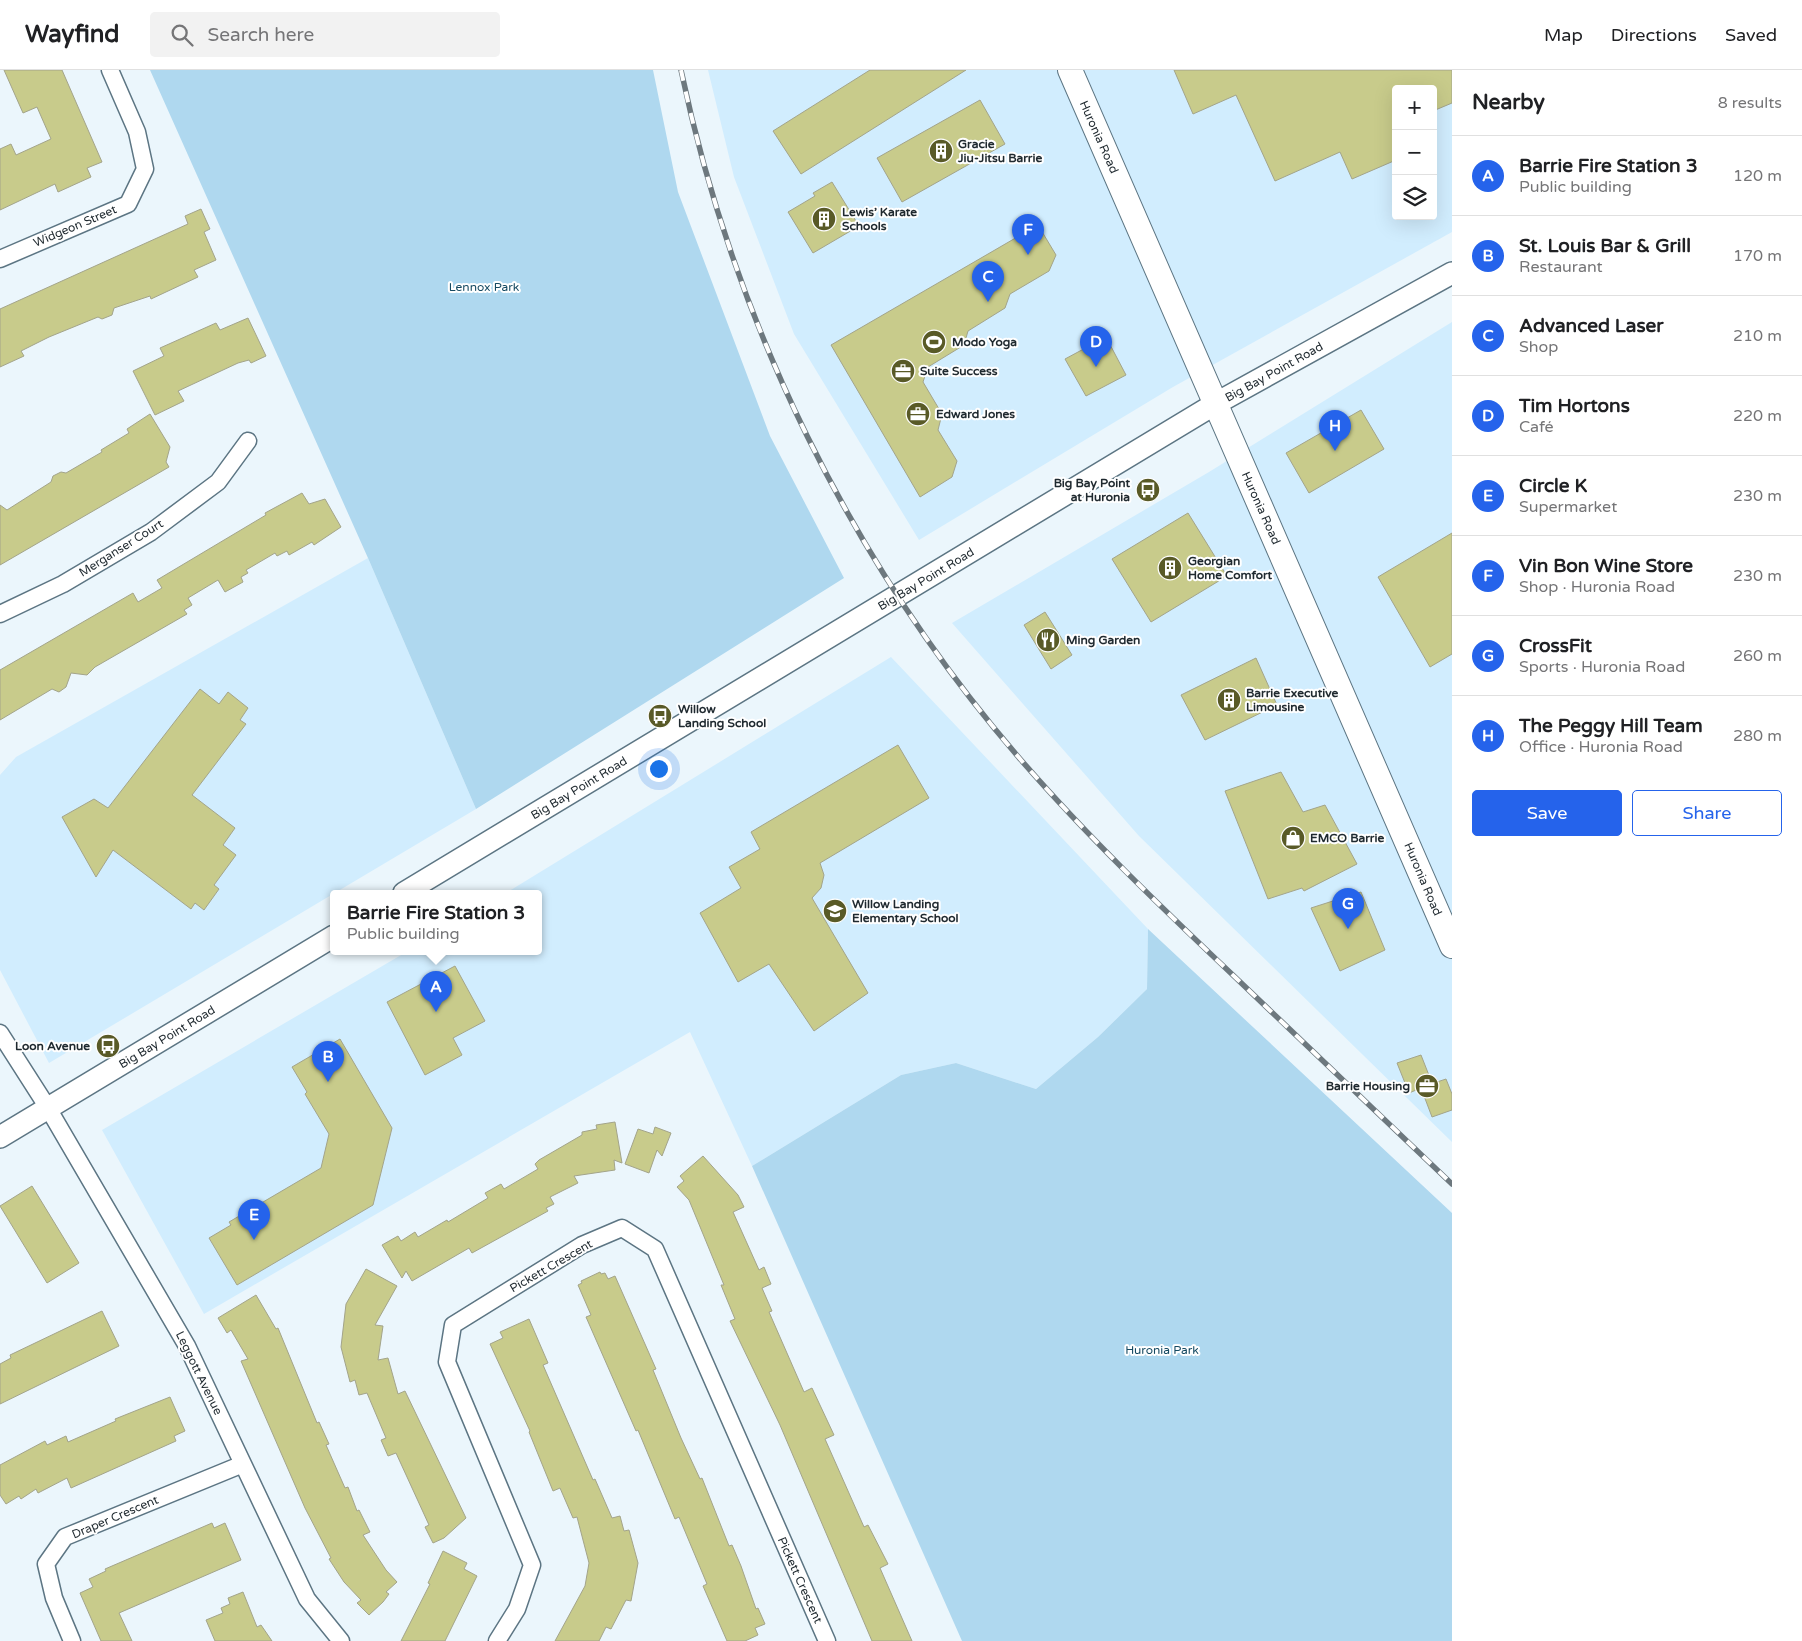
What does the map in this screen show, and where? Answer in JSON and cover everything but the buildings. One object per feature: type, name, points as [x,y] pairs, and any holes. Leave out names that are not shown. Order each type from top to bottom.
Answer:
[{"type":"main road","name":"Huronia Road","points":[[1070,70],[1451,939]]},
{"type":"street","name":"Widgeon Street","points":[[0,258],[128,204],[145,169],[137,132],[110,70]]},
{"type":"street","name":"Big Bay Point Road","points":[[409,890],[1216,404],[1452,273]]},
{"type":"street","name":"Merganser Court","points":[[0,614],[63,584],[151,532],[218,482],[248,441]]},
{"type":"street","name":"Big Bay Point Road","points":[[0,1137],[330,938]]},
{"type":"street","points":[[0,1033],[48,1108]]},
{"type":"street","name":"Leggott Avenue","points":[[48,1108],[187,1346],[307,1599],[341,1641]]},
{"type":"street","name":"Pickett Crescent","points":[[497,1641],[516,1609],[532,1565],[447,1362],[453,1325],[582,1245],[622,1228],[654,1249],[827,1641]]},
{"type":"street","name":"Draper Crescent","points":[[72,1641],[54,1598],[46,1564],[65,1537],[243,1464]]},
{"type":"shaded area","points":[[708,70],[1452,70],[1452,232],[1173,387],[919,540],[794,334],[734,177]]},
{"type":"shaded area","points":[[1452,322],[1452,1142],[1139,836],[952,623],[1209,472]]},
{"type":"shaded area","points":[[368,558],[476,809],[340,890],[330,890],[330,896],[49,1063],[0,970],[0,775],[16,757]]},
{"type":"shaded area","name":"Willow Landing Elementary School","points":[[891,657],[1148,929],[1147,989],[1098,1037],[1036,1089],[956,1063],[901,1075],[752,1166],[690,1032],[204,1314],[102,1130],[401,955],[542,955],[542,890],[511,890]]},
{"type":"green space","name":"Lennox Park","points":[[150,70],[653,70],[678,192],[770,436],[844,578],[476,809],[368,558]]},
{"type":"green space","name":"Huronia Park","points":[[1148,929],[1452,1213],[1452,1641],[962,1641],[752,1166],[901,1075],[956,1063],[1036,1089],[1098,1037],[1147,989]]},
{"type":"railway","points":[[681,70],[704,164],[733,257],[767,348],[808,437],[853,523],[904,606],[960,685],[1021,760],[1072,817],[1126,872],[1452,1184]]},
{"type":"place","name":"Gracie Jiu-Jitsu Barrie","points":[[941,151]]},
{"type":"place","name":"Lewis’ Karate Schools","points":[[824,219]]},
{"type":"place","name":"Vin Bon Wine Store","points":[[1028,255]]},
{"type":"place","name":"Advanced Laser","points":[[988,302]]},
{"type":"place","name":"Modo Yoga","points":[[934,342]]},
{"type":"place","name":"Tim Hortons","points":[[1096,367]]},
{"type":"place","name":"Suite Success","points":[[903,371]]},
{"type":"place","name":"Edward Jones","points":[[918,414]]},
{"type":"place","name":"The Peggy Hill Team","points":[[1335,451]]},
{"type":"place","name":"Big Bay Point at Huronia","points":[[1148,490]]},
{"type":"place","name":"Georgian Home Comfort","points":[[1170,568]]},
{"type":"place","name":"Ming Garden","points":[[1048,640]]},
{"type":"place","name":"Barrie Executive Limousine","points":[[1229,700]]},
{"type":"place","name":"Willow Landing School","points":[[660,716]]},
{"type":"place","name":"EMCO Barrie","points":[[1293,838]]},
{"type":"place","name":"Willow Landing Elementary School","points":[[835,911]]},
{"type":"place","name":"CrossFit","points":[[1348,929]]},
{"type":"place","name":"Barrie Fire Station 3","points":[[436,1012]]},
{"type":"place","name":"Loon Avenue","points":[[108,1046]]},
{"type":"place","name":"St. Louis Bar & Grill","points":[[328,1082]]},
{"type":"place","name":"Barrie Housing","points":[[1427,1086]]},
{"type":"place","name":"Circle K","points":[[254,1240]]}]
